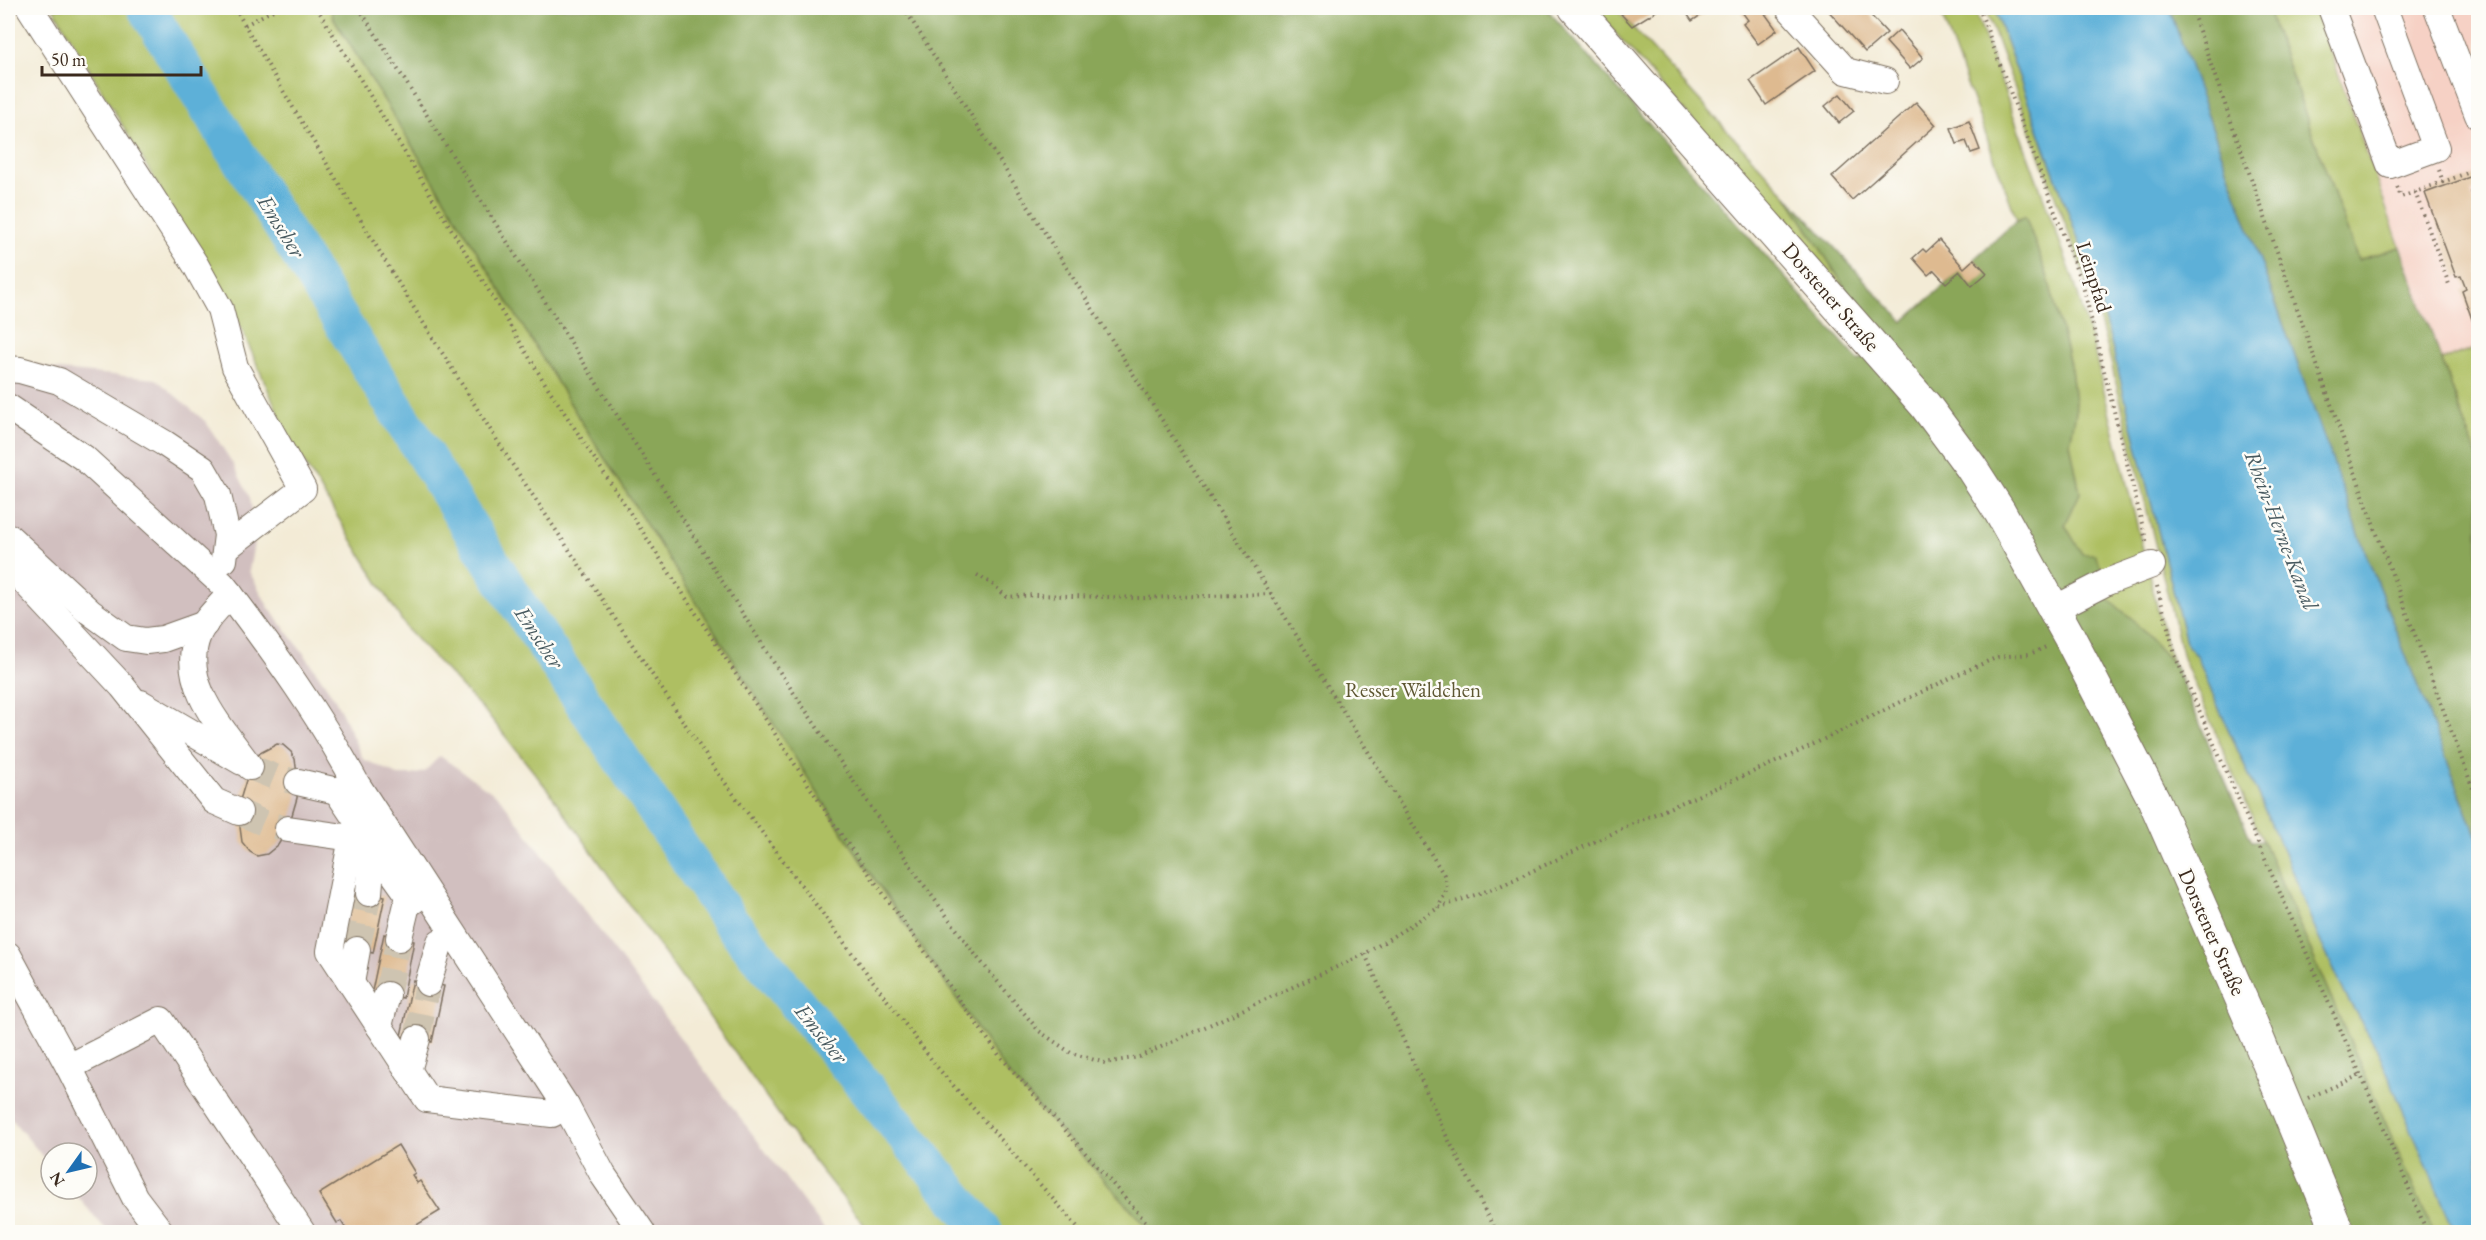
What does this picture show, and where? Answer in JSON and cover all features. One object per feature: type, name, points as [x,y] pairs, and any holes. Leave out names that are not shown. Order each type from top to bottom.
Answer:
[{"type":"main road","name":"Dorstener Straße","points":[[1575,8],[1925,405],[1971,467],[2000,512],[2070,638],[2153,798],[2338,1233]]},
{"type":"street","points":[[30,8],[195,264],[220,309],[235,367],[303,489],[226,548]]},
{"type":"street","points":[[1789,8],[1846,71],[1885,81]]},
{"type":"street","points":[[2331,8],[2390,165],[2436,148],[2384,8]]},
{"type":"street","points":[[2437,8],[2478,115]]},
{"type":"street","points":[[8,369],[60,381],[164,443],[203,470],[218,495],[227,534],[226,589],[199,633],[193,654],[196,683],[206,705],[250,767],[131,697]]},
{"type":"street","points":[[8,407],[84,458],[226,589],[298,686],[330,735],[362,842],[369,892]]},
{"type":"street","points":[[9,537],[90,612],[126,638],[146,641],[163,639],[205,624]]},
{"type":"street","points":[[8,564],[131,697],[214,801],[239,812]]},
{"type":"street","points":[[2054,609],[2116,578],[2152,565]]},
{"type":"street","points":[[298,782],[347,787]]},
{"type":"street","points":[[347,787],[642,1233]]},
{"type":"street","points":[[288,829],[362,842],[410,896],[559,1110]]},
{"type":"street","points":[[362,842],[330,951],[426,1100],[559,1110]]},
{"type":"street","points":[[399,938],[410,896]]},
{"type":"street","points":[[428,983],[440,942]]},
{"type":"street","points":[[351,983],[357,950]]},
{"type":"street","points":[[8,955],[69,1067],[135,1198],[156,1230]]},
{"type":"street","points":[[379,1026],[387,995]]},
{"type":"street","points":[[69,1067],[161,1020],[302,1233]]},
{"type":"street","points":[[408,1071],[417,1039]]},
{"type":"path","points":[[235,8],[393,275],[498,441],[717,771],[937,1067],[1082,1233]]},
{"type":"path","points":[[245,25],[277,8]]},
{"type":"path","points":[[317,8],[543,380],[842,836],[999,1055],[1155,1233]]},
{"type":"path","points":[[359,8],[781,675],[921,881],[977,957],[1039,1031],[1071,1053],[1105,1063],[1139,1057],[1365,954],[1438,908],[1498,887],[1641,820],[1785,758],[1998,657],[2030,654],[2070,638]]},
{"type":"path","points":[[904,8],[1444,875],[1447,889],[1438,908]]},
{"type":"path","name":"Leinpfad","points":[[1979,8],[2084,290],[2176,658],[2381,1121],[2427,1233]]},
{"type":"path","points":[[2191,8],[2374,526],[2478,802]]},
{"type":"path","points":[[2432,150],[2443,182]]},
{"type":"path","points":[[2390,165],[2401,197],[2478,169]]},
{"type":"path","points":[[2415,192],[2450,287]]},
{"type":"path","points":[[977,575],[992,583],[1007,597],[1035,595],[1143,598],[1271,594]]},
{"type":"path","points":[[1365,954],[1444,1131],[1496,1233]]},
{"type":"path","points":[[2286,1107],[2360,1075]]},
{"type":"shaded area","points":[[2315,8],[2478,8],[2478,347],[2442,360]]},
{"type":"shaded area","points":[[8,357],[59,370],[156,379],[206,422],[233,464],[250,498],[256,532],[249,571],[269,608],[335,699],[363,759],[398,775],[412,775],[424,772],[440,756],[500,798],[826,1232],[108,1232],[81,1201],[99,1201],[99,1141],[39,1141],[39,1152],[8,1115]]},
{"type":"green space","points":[[53,8],[331,8],[333,17],[581,421],[845,836],[1008,1074],[1152,1232],[870,1232],[794,1136],[548,790],[490,717],[407,629],[290,440],[238,321]]},
{"type":"green space","name":"Resser Wäldchen","points":[[331,8],[1546,8],[1859,361],[1884,339],[1853,300],[1787,196],[1903,322],[1960,271],[1972,285],[1986,273],[1974,259],[2017,220],[2025,216],[2048,278],[2071,369],[2076,411],[2070,443],[2080,493],[2065,525],[2082,554],[2094,554],[2104,573],[2104,596],[2131,618],[2174,665],[2252,842],[2263,841],[2433,1232],[1152,1232],[1008,1074],[845,836],[581,421],[333,17]]},
{"type":"green space","points":[[1593,8],[1615,8],[1787,196],[1853,300]]},
{"type":"green space","points":[[1939,8],[1974,8],[2074,281],[2093,346],[2166,643],[2174,665],[2131,618],[2105,597],[2065,525],[2080,493],[2070,443],[2076,411],[2071,369],[2048,278],[2025,216],[2017,220]]},
{"type":"green space","points":[[1985,8],[1994,8],[2101,302],[2187,646],[2198,658],[2346,996],[2376,1047],[2455,1232],[2433,1232],[2183,658],[2094,301]]},
{"type":"green space","points":[[2169,8],[2267,8],[2358,260],[2400,247],[2478,459],[2478,840],[2369,562]]},
{"type":"green space","points":[[2267,8],[2315,8],[2400,247],[2358,260]]},
{"type":"green space","points":[[2478,347],[2478,459],[2442,360]]},
{"type":"water","name":"Rhein-Herne-Kanal","points":[[1994,8],[2169,8],[2369,562],[2478,840],[2478,1232],[2455,1232],[2376,1047],[2346,996],[2198,658],[2187,646],[2101,302]]},
{"type":"building","points":[[1631,8],[1661,8],[1632,26],[1621,14]]},
{"type":"building","points":[[1683,8],[1712,8],[1692,21]]},
{"type":"building","points":[[1739,8],[1761,8],[1777,30],[1758,44],[1743,24],[1748,20]]},
{"type":"building","points":[[1826,8],[1864,8],[1887,33],[1865,52]]},
{"type":"building","points":[[1899,30],[1923,58],[1910,69],[1886,42]]},
{"type":"building","points":[[1799,47],[1815,71],[1766,105],[1750,81]]},
{"type":"building","points":[[1840,94],[1854,111],[1839,123],[1825,106]]},
{"type":"building","points":[[1916,102],[1936,125],[1852,200],[1832,177]]},
{"type":"building","points":[[1969,121],[1980,150],[1971,153],[1966,141],[1957,144],[1951,128]]},
{"type":"building","points":[[2478,174],[2478,190],[2471,192],[2478,214],[2478,336],[2462,291],[2466,289],[2461,276],[2456,277],[2425,193]]},
{"type":"building","points":[[1939,240],[1964,268],[1974,259],[1987,273],[1972,286],[1960,271],[1946,283],[1934,270],[1928,275],[1913,258],[1923,249],[1926,252]]},
{"type":"building","points":[[277,744],[283,745],[295,759],[298,782],[297,798],[288,829],[278,845],[267,854],[257,856],[250,852],[242,842],[239,820],[240,800],[250,767],[260,753]]},
{"type":"building","points":[[354,889],[385,896],[373,953],[342,946]]},
{"type":"building","points":[[384,934],[414,941],[403,998],[372,991]]},
{"type":"building","points":[[413,980],[444,986],[432,1042],[401,1036]]},
{"type":"building","points":[[398,1145],[415,1173],[412,1175],[417,1183],[420,1181],[440,1211],[405,1232],[340,1232],[346,1229],[341,1221],[337,1223],[319,1194]]},
{"type":"waterway","name":"Emscher","points":[[146,8],[515,600],[729,920],[984,1232]]},
{"type":"tunnel","points":[[250,767],[277,778],[298,782]]},
{"type":"tunnel","points":[[239,812],[266,824],[288,829]]},
{"type":"tunnel","points":[[357,950],[369,893]]},
{"type":"tunnel","points":[[387,995],[399,938]]},
{"type":"tunnel","points":[[417,1039],[428,983]]}]
